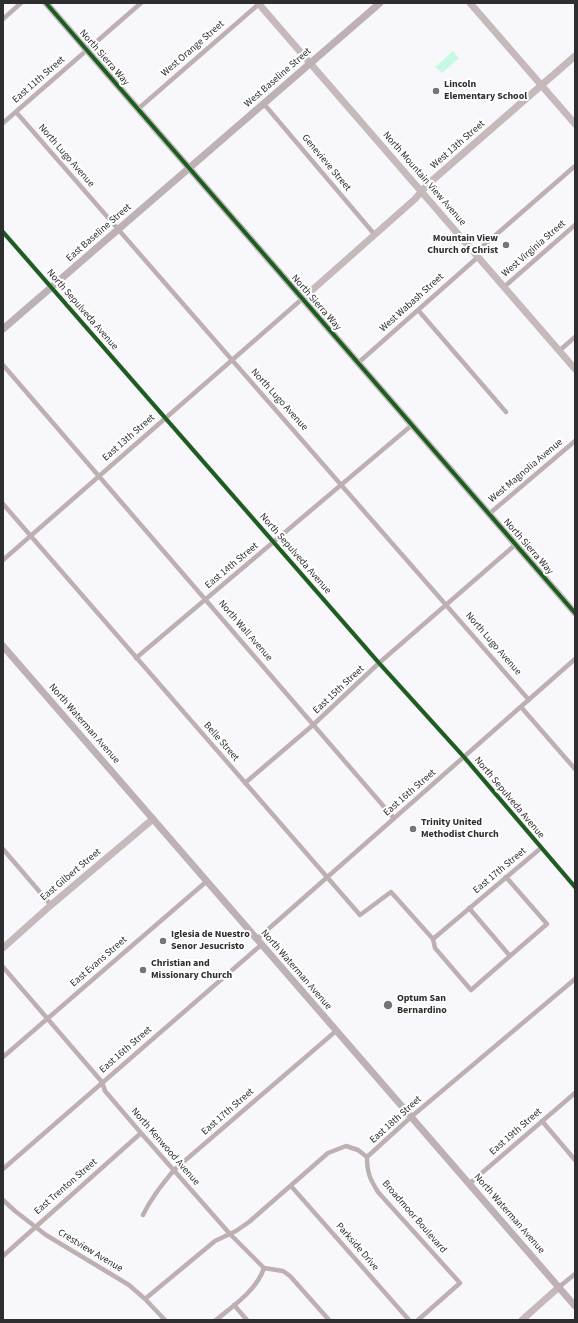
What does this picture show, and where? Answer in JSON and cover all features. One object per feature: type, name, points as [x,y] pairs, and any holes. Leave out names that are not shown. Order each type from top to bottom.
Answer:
[{"type":"main road","name":"West Baseline Street","points":[[190,168],[380,3]]},
{"type":"main road","name":"East Baseline Street","points":[[3,329],[190,168]]},
{"type":"main road","name":"North Waterman Avenue","points":[[3,646],[575,1306]]},
{"type":"street","points":[[3,19],[21,3]]},
{"type":"street","name":"North Sierra Way","points":[[46,3],[515,545],[575,612]]},
{"type":"street","name":"East 11th Street","points":[[3,123],[141,3]]},
{"type":"street","name":"North Mountain View Avenue","points":[[259,3],[575,369]]},
{"type":"street","name":"West Orange Street","points":[[138,109],[259,3]]},
{"type":"street","points":[[470,3],[575,124]]},
{"type":"street","name":"West 13th Street","points":[[302,299],[415,199],[426,186],[575,56]]},
{"type":"street","name":"Genevieve Street","points":[[264,104],[375,234]]},
{"type":"street","name":"North Lugo Avenue","points":[[16,112],[447,604],[529,700]]},
{"type":"street","name":"West Wabash Street","points":[[358,363],[575,166]]},
{"type":"street","name":"West Virginia Street","points":[[504,287],[575,225]]},
{"type":"street","name":"North Sepulveda Avenue","points":[[3,232],[379,663],[464,757],[575,887]]},
{"type":"street","name":"East 13th Street","points":[[3,560],[302,299]]},
{"type":"street","points":[[418,310],[506,412]]},
{"type":"street","points":[[559,351],[575,337]]},
{"type":"street","name":"North Wall Avenue","points":[[3,365],[393,819]]},
{"type":"street","name":"East 14th Street","points":[[136,658],[412,425]]},
{"type":"street","name":"West Magnolia Avenue","points":[[489,514],[575,441]]},
{"type":"street","name":"Belle Street","points":[[3,504],[360,915],[391,892],[433,939]]},
{"type":"street","name":"East 15th Street","points":[[245,783],[313,725],[379,663],[515,545]]},
{"type":"street","name":"East 16th Street","points":[[3,1169],[259,942],[327,877],[575,659]]},
{"type":"street","points":[[521,707],[575,769]]},
{"type":"street","name":"East Gilbert Street","points":[[3,948],[51,905],[153,819]]},
{"type":"street","name":"East 17th Street","points":[[433,939],[541,848]]},
{"type":"street","points":[[3,849],[51,905]]},
{"type":"street","points":[[433,939],[435,948],[471,990],[547,924],[506,877]]},
{"type":"street","name":"East Evans Street","points":[[3,1057],[207,881]]},
{"type":"street","name":"East 17th Street","points":[[470,908],[510,956]]},
{"type":"street","name":"North Kenwood Avenue","points":[[3,967],[102,1082],[105,1091],[141,1133],[230,1234],[264,1268]]},
{"type":"street","name":"East 18th Street","points":[[146,1299],[215,1241],[230,1234],[249,1222],[328,1153],[346,1146],[358,1150],[368,1157],[411,1117],[575,979]]},
{"type":"street","name":"East 17th Street","points":[[143,1215],[151,1199],[174,1170],[336,1031]]},
{"type":"street","name":"East 19th Street","points":[[469,1184],[575,1093]]},
{"type":"street","points":[[542,1121],[575,1160]]},
{"type":"street","name":"East Trenton Street","points":[[3,1256],[141,1133]]},
{"type":"street","name":"Broadmoor Boulevard","points":[[368,1157],[367,1167],[369,1177],[378,1192],[460,1284],[418,1320]]},
{"type":"street","name":"Parkside Drive","points":[[291,1186],[409,1320]]},
{"type":"street","name":"Crestview Avenue","points":[[3,1200],[46,1235],[129,1285],[146,1299],[165,1320]]},
{"type":"street","points":[[216,1320],[234,1305],[258,1281],[264,1268],[283,1271],[290,1276],[329,1320]]},
{"type":"street","points":[[522,1320],[575,1274]]},
{"type":"street","points":[[234,1305],[248,1320]]},
{"type":"green space","points":[[453,51],[459,58],[442,73],[435,67]]},
{"type":"cycle path","points":[[46,3],[575,613]]},
{"type":"cycle path","points":[[3,232],[379,663],[464,757],[575,887]]},
{"type":"place","name":"Lincoln Elementary School","points":[[436,91]]},
{"type":"place","name":"Mountain View Church of Christ","points":[[506,245]]},
{"type":"place","name":"Trinity United Methodist Church","points":[[413,829]]},
{"type":"place","name":"Iglesia de Nuestro Senor Jesucristo","points":[[163,941]]},
{"type":"place","name":"Christian and Missionary Church","points":[[143,970]]},
{"type":"place","name":"Optum San Bernardino","points":[[388,1005]]}]
